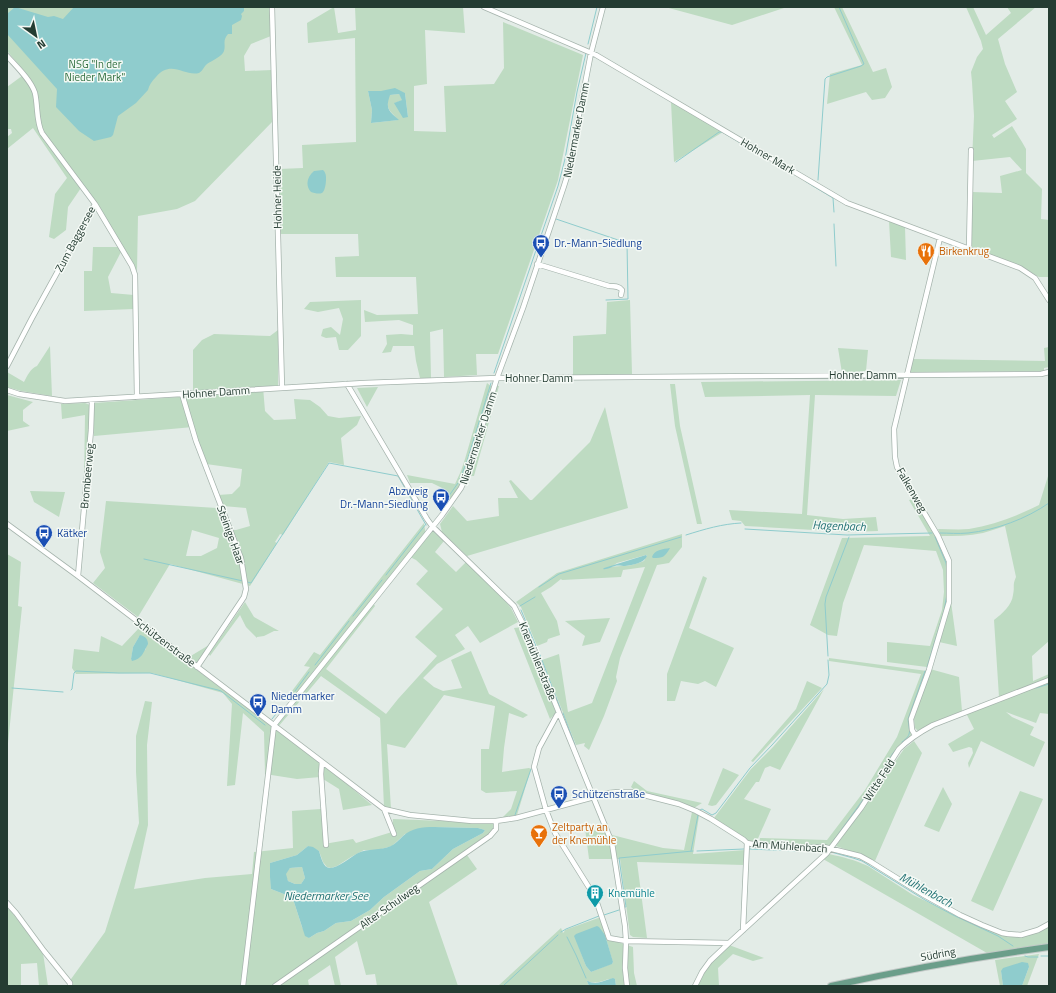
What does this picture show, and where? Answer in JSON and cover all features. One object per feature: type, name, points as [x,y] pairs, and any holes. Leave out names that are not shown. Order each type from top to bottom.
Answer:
[{"type":"main road","name":"Südring","points":[[831,986],[904,970],[1049,947]]},
{"type":"street","name":"Hohner Heide","points":[[272,7],[282,388]]},
{"type":"street","name":"Hohner Mark","points":[[484,7],[591,53],[847,203],[1020,268],[1035,278],[1049,300]]},
{"type":"street","name":"Niedermarker Damm","points":[[274,725],[442,515],[461,488],[467,475],[497,378],[523,308],[571,164],[591,53],[603,7]]},
{"type":"street","name":"Zum Baggersee","points":[[7,56],[30,82],[35,92],[39,127],[42,133],[95,204],[7,366]]},
{"type":"street","points":[[969,249],[971,150]]},
{"type":"street","points":[[95,204],[132,266],[135,275],[137,397]]},
{"type":"street","name":"Falkenweg","points":[[915,735],[912,730],[911,719],[940,636],[949,602],[949,561],[938,536],[897,467],[895,457],[894,429],[940,238]]},
{"type":"street","points":[[537,264],[609,286],[621,288],[621,295]]},
{"type":"street","name":"Hohner Damm","points":[[7,390],[19,394],[65,401],[348,384],[497,378],[1041,374],[1049,372]]},
{"type":"street","name":"Knemühlenstraße","points":[[348,384],[432,526],[514,606],[528,635],[592,797],[612,843],[626,941],[625,968],[627,986]]},
{"type":"street","name":"Steinige Haar","points":[[182,394],[196,441],[241,558],[246,589],[244,597],[197,667]]},
{"type":"street","name":"Brombeerweg","points":[[78,576],[92,400]]},
{"type":"street","name":"Schützenstraße","points":[[7,524],[78,576],[384,809],[410,815],[472,821],[496,821],[516,818],[592,797]]},
{"type":"street","name":"Witte Feld","points":[[695,986],[702,972],[710,961],[831,848],[861,808],[899,749],[915,735],[933,725],[1049,680]]},
{"type":"street","points":[[559,714],[550,726],[539,748],[534,767],[546,810],[555,833],[595,897],[609,938],[626,941],[729,943]]},
{"type":"street","points":[[243,986],[274,725]]},
{"type":"street","points":[[322,762],[321,774],[326,845]]},
{"type":"street","name":"Am Mühlenbach","points":[[592,797],[618,792],[632,792],[679,804],[711,819],[744,840],[747,847],[824,847],[860,856],[954,912],[1002,933],[1021,935],[1038,930],[1049,924]]},
{"type":"street","points":[[384,809],[394,834]]},
{"type":"street","name":"Alter Schulweg","points":[[275,986],[490,836],[496,829],[496,821]]},
{"type":"street","points":[[743,930],[747,847]]},
{"type":"street","points":[[7,903],[70,983],[70,986]]},
{"type":"green space","points":[[7,7],[270,7],[271,36],[251,44],[244,56],[245,71],[272,70],[273,121],[195,201],[177,209],[138,216],[137,271],[95,201],[83,185],[68,207],[66,230],[54,239],[49,237],[55,194],[67,178],[33,128],[7,149],[7,137],[12,133],[11,129],[7,129],[7,87],[26,73],[7,51]]},
{"type":"green space","points":[[334,7],[338,33],[356,30],[355,7],[463,7],[465,33],[425,30],[427,84],[414,86],[414,131],[446,132],[444,86],[494,84],[504,68],[503,22],[583,55],[558,180],[498,354],[476,354],[477,375],[444,377],[443,329],[430,332],[431,378],[420,378],[414,346],[393,346],[391,352],[382,353],[387,344],[386,335],[413,335],[413,325],[399,320],[365,322],[364,310],[377,315],[418,314],[416,277],[336,277],[335,257],[359,256],[358,234],[280,234],[279,169],[303,168],[302,145],[356,142],[355,38],[308,43],[307,23]],"holes":[[[368,91],[405,93],[408,117],[395,103],[403,100],[399,94],[389,95],[388,107],[398,120],[371,123],[372,110]]]},
{"type":"green space","points":[[665,7],[787,7],[732,25]]},
{"type":"green space","points":[[834,7],[842,7],[873,72],[886,68],[892,87],[885,98],[872,100],[866,92],[827,104],[830,74],[862,65]]},
{"type":"green space","points":[[966,7],[973,7],[986,35],[1011,13],[1007,7],[1036,7],[998,39],[1005,64],[1017,92],[1005,101],[1017,119],[992,135],[994,138],[1012,126],[1026,149],[1026,173],[1042,189],[1041,219],[1049,220],[1049,277],[1039,277],[1029,271],[972,248],[972,192],[1002,193],[1000,176],[1022,170],[1010,157],[972,161],[974,116],[971,72],[977,57],[983,49]]},
{"type":"green space","points":[[671,102],[723,132],[674,162]]},
{"type":"green space","points":[[889,221],[905,227],[906,260],[891,257]]},
{"type":"green space","points":[[93,247],[119,247],[121,252],[108,277],[111,293],[134,295],[134,309],[84,311],[84,271],[92,271]]},
{"type":"green space","points":[[361,300],[361,336],[348,350],[339,350],[336,337],[326,338],[321,336],[323,329],[331,327],[340,335],[343,319],[339,308],[318,312],[304,309],[310,302]]},
{"type":"green space","points":[[630,300],[632,374],[573,376],[573,336],[606,334],[607,302]]},
{"type":"green space","points":[[278,330],[278,386],[263,387],[265,411],[274,420],[296,419],[294,399],[310,400],[320,407],[328,416],[339,418],[361,416],[357,425],[341,438],[344,465],[329,462],[283,535],[280,534],[275,542],[277,543],[250,586],[170,564],[138,617],[93,583],[105,568],[100,552],[106,501],[217,508],[238,556],[232,530],[250,526],[246,508],[223,506],[218,495],[232,494],[240,486],[242,469],[206,464],[193,427],[94,436],[94,403],[193,396],[193,350],[202,340],[214,334],[270,336]],"holes":[[[192,530],[219,538],[217,548],[201,556],[186,556]]]},
{"type":"green space","points":[[50,346],[52,396],[7,387],[7,372],[24,382],[29,372],[37,366]]},
{"type":"green space","points":[[1049,347],[1049,367],[1044,368],[1044,371],[910,372],[913,359],[1045,361],[1044,348]]},
{"type":"green space","points":[[838,348],[868,350],[866,371],[842,373]]},
{"type":"green space","points":[[901,380],[896,396],[815,395],[807,515],[843,519],[876,517],[878,531],[848,532],[745,526],[741,521],[732,520],[729,510],[802,514],[810,395],[705,397],[701,382]]},
{"type":"green space","points":[[487,383],[492,387],[460,486],[450,500],[444,489],[432,483],[410,483],[407,475],[455,484],[465,459]]},
{"type":"green space","points":[[670,384],[675,384],[680,426],[702,524],[697,524],[675,426]]},
{"type":"green space","points":[[497,386],[499,386],[474,476],[470,476]]},
{"type":"green space","points":[[378,387],[367,407],[357,388]]},
{"type":"green space","points":[[7,395],[33,402],[23,410],[23,421],[30,426],[7,431]]},
{"type":"green space","points":[[85,403],[90,405],[86,475],[84,480],[85,415],[62,419],[61,404]]},
{"type":"green space","points":[[605,407],[628,508],[467,556],[442,532],[440,524],[453,506],[467,521],[499,516],[498,498],[518,498],[509,481],[511,480],[530,500],[532,500],[590,442]]},
{"type":"green space","points":[[1049,473],[1049,641],[1032,656],[1033,681],[1049,674],[1049,714],[1040,713],[1036,723],[1006,712],[1012,717],[1034,727],[1030,735],[1045,742],[1034,767],[981,741],[969,768],[968,763],[973,753],[972,748],[969,747],[953,752],[948,744],[974,729],[966,713],[1000,702],[994,620],[1009,606],[1014,592],[1014,582],[1016,577],[1005,526],[983,533],[962,536],[941,536],[938,529],[969,529],[996,523],[1039,505]]},
{"type":"green space","points":[[30,491],[65,492],[59,517],[34,502]]},
{"type":"green space","points":[[913,499],[940,545],[946,562],[948,574],[947,601],[944,615],[927,667],[887,662],[887,642],[930,646],[942,610],[944,592],[943,570],[936,551],[864,545],[843,603],[837,636],[828,635],[810,625],[842,538],[930,536],[909,500]]},
{"type":"green space","points":[[424,523],[426,537],[432,530],[444,541],[435,552],[456,572],[466,562],[491,584],[511,608],[518,622],[480,643],[468,626],[455,635],[465,649],[437,664],[423,678],[434,687],[443,691],[462,688],[451,660],[471,651],[489,694],[528,715],[523,718],[509,713],[504,748],[502,772],[529,768],[531,769],[517,815],[502,818],[511,809],[517,791],[486,793],[481,790],[481,749],[489,749],[495,706],[444,695],[405,748],[387,744],[391,809],[384,807],[380,718],[321,676],[278,727],[275,721],[295,696],[292,691],[310,667],[304,666],[314,652],[320,655]],"holes":[[[410,557],[416,560],[428,571],[416,584],[443,609],[415,637],[437,656],[386,714],[326,669],[375,606],[373,603]]]},
{"type":"green space","points":[[682,534],[682,547],[669,563],[657,565],[620,658],[616,677],[617,681],[589,750],[584,746],[585,743],[576,745],[542,660],[559,654],[568,712],[592,703],[645,567],[623,570],[621,577],[561,579],[541,593],[557,621],[560,635],[548,639],[547,642],[537,646],[521,607],[516,602],[557,573]],"holes":[[[647,555],[644,561],[627,566],[611,567],[617,563]]]},
{"type":"green space","points":[[7,554],[21,562],[18,606],[22,607],[7,753]]},
{"type":"green space","points":[[703,576],[707,578],[689,628],[734,648],[716,687],[705,681],[698,684],[681,681],[675,701],[667,701],[667,674]]},
{"type":"green space","points":[[245,602],[254,617],[279,631],[274,631],[257,638],[246,627],[240,615],[210,656],[209,654]]},
{"type":"green space","points":[[951,602],[957,646],[939,642]]},
{"type":"green space","points":[[610,618],[600,642],[582,646],[585,636],[565,621]]},
{"type":"green space","points":[[140,627],[321,764],[320,777],[297,779],[265,774],[264,732],[243,713],[235,785],[227,786],[232,704],[223,693],[152,673],[76,674],[72,668],[74,649],[99,652],[101,636],[122,646]],"holes":[[[139,637],[146,649],[131,660],[133,647]]]},
{"type":"green space","points":[[523,627],[556,713],[550,719],[514,628]]},
{"type":"green space","points":[[209,645],[210,646],[198,663],[189,657]]},
{"type":"green space","points":[[829,658],[927,671],[910,719],[910,738],[897,749],[859,807],[830,846],[759,844],[760,838],[827,840],[865,790],[897,737],[921,674],[829,661]]},
{"type":"green space","points":[[930,669],[959,677],[962,711],[932,723],[918,731],[915,728],[914,719]]},
{"type":"green space","points":[[807,681],[822,688],[753,762],[751,761],[796,709]]},
{"type":"green space","points":[[824,689],[780,770],[770,766],[765,768],[759,782],[756,782],[744,799],[771,809],[756,843],[751,842],[714,818],[751,769],[773,747]]},
{"type":"green space","points":[[145,701],[152,702],[147,745],[148,825],[134,889],[205,878],[252,874],[254,852],[293,848],[292,811],[321,809],[324,844],[353,839],[356,843],[392,832],[393,819],[494,824],[493,837],[467,855],[477,869],[429,902],[458,986],[377,986],[375,974],[366,975],[357,941],[335,957],[341,986],[335,986],[330,965],[308,980],[309,986],[66,986],[105,932],[139,823],[136,772],[136,736]],"holes":[[[434,827],[478,828],[485,830],[483,833],[453,849],[432,869],[420,871],[384,897],[370,910],[351,921],[336,923],[309,938],[302,927],[294,902],[289,896],[271,889],[270,863],[297,855],[308,846],[319,851],[323,862],[327,867],[331,868],[364,850],[378,850],[392,846],[405,834]]]},
{"type":"green space","points":[[914,741],[922,753],[875,861],[836,846],[904,749]]},
{"type":"green space","points":[[324,765],[372,805],[343,810],[339,789],[323,779]]},
{"type":"green space","points":[[723,768],[739,775],[716,805],[708,805]]},
{"type":"green space","points":[[634,781],[647,791],[702,803],[694,808],[679,802],[637,792],[631,787]]},
{"type":"green space","points":[[943,787],[952,804],[939,832],[924,826]]},
{"type":"green space","points":[[1020,791],[1043,799],[993,911],[971,901]]},
{"type":"green space","points":[[692,812],[699,816],[693,854],[745,850],[744,865],[637,862],[647,938],[633,937],[630,935],[620,859],[589,859],[585,828],[663,848],[684,850]]},
{"type":"green space","points":[[829,854],[868,866],[913,895],[988,929],[1010,936],[1049,926],[1049,944],[987,953],[823,859]]},
{"type":"green space","points":[[302,867],[305,878],[301,884],[295,884],[288,881],[285,874],[290,868]]},
{"type":"green space","points":[[7,906],[43,953],[48,986],[39,986],[37,963],[21,964],[21,986],[7,986]]},
{"type":"green space","points":[[601,917],[608,939],[633,947],[634,973],[637,986],[616,986],[615,979],[608,979],[595,983],[587,981],[589,986],[498,986],[561,928],[563,933],[565,930]],"holes":[[[605,935],[613,963],[591,972],[586,966],[577,942]]]},
{"type":"green space","points":[[729,945],[764,958],[753,961],[733,954],[718,968],[719,986],[697,986],[703,972]]},
{"type":"green space","points":[[1039,954],[1027,986],[1022,986],[1029,967],[1001,971],[1003,986],[1000,986],[995,960]]},
{"type":"water","name":"NSG \"In der Nieder Mark\"","points":[[15,7],[48,17],[54,16],[63,19],[74,7],[244,7],[244,11],[241,14],[241,20],[232,25],[232,34],[228,34],[226,36],[224,51],[221,55],[207,64],[199,73],[194,74],[173,69],[167,69],[162,72],[153,80],[148,90],[136,103],[118,116],[113,135],[111,137],[94,141],[79,131],[56,107],[57,89],[7,34],[7,14]]},
{"type":"water","points":[[395,88],[405,93],[408,117],[403,118],[394,103],[402,100],[399,94],[390,95],[388,107],[399,120],[371,123],[372,110],[368,91],[381,91]]},
{"type":"water","points":[[323,170],[326,176],[324,190],[322,193],[317,194],[311,192],[307,184],[310,176],[314,171]]},
{"type":"water","points":[[670,548],[667,553],[661,557],[652,557],[657,551]]},
{"type":"water","points":[[646,555],[646,558],[638,563],[603,569],[604,568]]},
{"type":"water","points":[[140,635],[146,638],[148,644],[140,657],[132,661],[133,647]]},
{"type":"water","name":"Niedermarker See","points":[[421,828],[478,828],[485,830],[483,833],[453,849],[432,869],[420,871],[384,897],[370,910],[351,921],[336,923],[309,938],[305,936],[294,902],[289,896],[271,889],[270,863],[297,855],[308,846],[319,851],[326,866],[328,868],[333,868],[362,851],[391,846],[406,833]],"holes":[[[302,867],[305,878],[301,884],[295,884],[288,881],[286,874],[290,868]]]},
{"type":"water","points":[[597,926],[605,935],[613,962],[612,964],[591,972],[586,966],[574,936]]},
{"type":"water","points":[[1022,962],[1028,963],[1029,967],[1022,986],[1003,986],[1001,971],[1003,968]]},
{"type":"water","points":[[613,978],[615,979],[616,986],[589,986],[587,981],[597,983]]},
{"type":"waterway","points":[[588,44],[597,7]]},
{"type":"waterway","points":[[818,180],[825,79],[864,64],[839,7]]},
{"type":"waterway","points":[[494,373],[558,186],[565,159],[577,92],[586,53]]},
{"type":"waterway","points":[[676,162],[719,132],[722,132],[764,157]]},
{"type":"waterway","points":[[805,181],[813,186]]},
{"type":"waterway","points":[[813,186],[833,198],[834,212]]},
{"type":"waterway","points":[[556,219],[627,243],[628,299],[606,300]]},
{"type":"waterway","points":[[834,224],[836,266]]},
{"type":"waterway","points":[[460,479],[491,383]]},
{"type":"waterway","points":[[247,582],[251,583],[329,463],[398,476],[426,525]]},
{"type":"waterway","points":[[446,501],[458,483]]},
{"type":"waterway","name":"Hagenbach","points":[[940,533],[979,532],[1021,519],[1049,503]]},
{"type":"waterway","name":"Hagenbach","points":[[686,535],[727,524],[741,523]]},
{"type":"waterway","points":[[386,575],[426,524]]},
{"type":"waterway","name":"Hagenbach","points":[[745,529],[847,535],[932,533]]},
{"type":"waterway","name":"Hagenbach","points":[[539,587],[559,574],[681,537]]},
{"type":"waterway","points":[[828,656],[825,604],[826,597],[849,537]]},
{"type":"waterway","points":[[935,537],[946,563],[947,571]]},
{"type":"waterway","points":[[144,559],[243,581]]},
{"type":"waterway","points":[[353,616],[382,580]]},
{"type":"waterway","points":[[927,667],[944,611],[947,594]]},
{"type":"waterway","name":"Hagenbach","points":[[520,606],[535,597]]},
{"type":"waterway","name":"Hagenbach","points":[[521,610],[538,651]]},
{"type":"waterway","points":[[315,665],[349,621]]},
{"type":"waterway","name":"Hagenbach","points":[[540,655],[561,710]]},
{"type":"waterway","points":[[700,810],[702,809],[712,815],[716,813],[750,768],[827,684],[829,675],[828,660]]},
{"type":"waterway","points":[[71,690],[74,673],[76,671],[150,673],[221,691],[265,725]]},
{"type":"waterway","points":[[902,742],[908,737],[909,734],[908,719],[925,671]]},
{"type":"waterway","points":[[295,691],[309,672]]},
{"type":"waterway","points":[[1036,688],[1049,684]]},
{"type":"waterway","points":[[12,688],[63,692]]},
{"type":"waterway","points":[[272,719],[280,709]]},
{"type":"waterway","name":"Hagenbach","points":[[563,713],[575,745]]},
{"type":"waterway","points":[[834,840],[872,787],[893,753],[901,744]]},
{"type":"waterway","points":[[515,815],[531,769]]},
{"type":"waterway","points":[[691,851],[698,815]]},
{"type":"waterway","name":"Mühlenbach","points":[[697,851],[744,849]]},
{"type":"waterway","name":"Mühlenbach","points":[[749,849],[826,851]]},
{"type":"waterway","name":"Mühlenbach","points":[[625,907],[619,858],[693,851]]},
{"type":"waterway","name":"Mühlenbach","points":[[831,852],[862,861],[925,900],[998,936],[1013,946]]},
{"type":"waterway","name":"Mühlenbach","points":[[604,915],[619,910]]},
{"type":"waterway","name":"Mühlenbach","points":[[561,932],[599,916]]},
{"type":"waterway","name":"Mühlenbach","points":[[503,986],[558,935]]},
{"type":"waterway","points":[[567,937],[586,978]]},
{"type":"waterway","name":"Mühlenbach","points":[[1025,956],[1038,957]]},
{"type":"waterway","name":"Mühlenbach","points":[[1041,956],[1048,956]]},
{"type":"place","name":"Dr.-Mann-Siedlung","points":[[541,258]]},
{"type":"place","name":"Birkenkrug","points":[[926,266]]},
{"type":"place","name":"Abzweig Dr.-Mann-Siedlung","points":[[441,512]]},
{"type":"place","name":"Kätker","points":[[44,548]]},
{"type":"place","name":"Niedermarker Damm","points":[[258,717]]},
{"type":"place","name":"Schützenstraße","points":[[559,809]]},
{"type":"place","name":"Zeltparty an der Knemühle","points":[[539,848]]},
{"type":"place","name":"Knemühle","points":[[595,908]]}]
